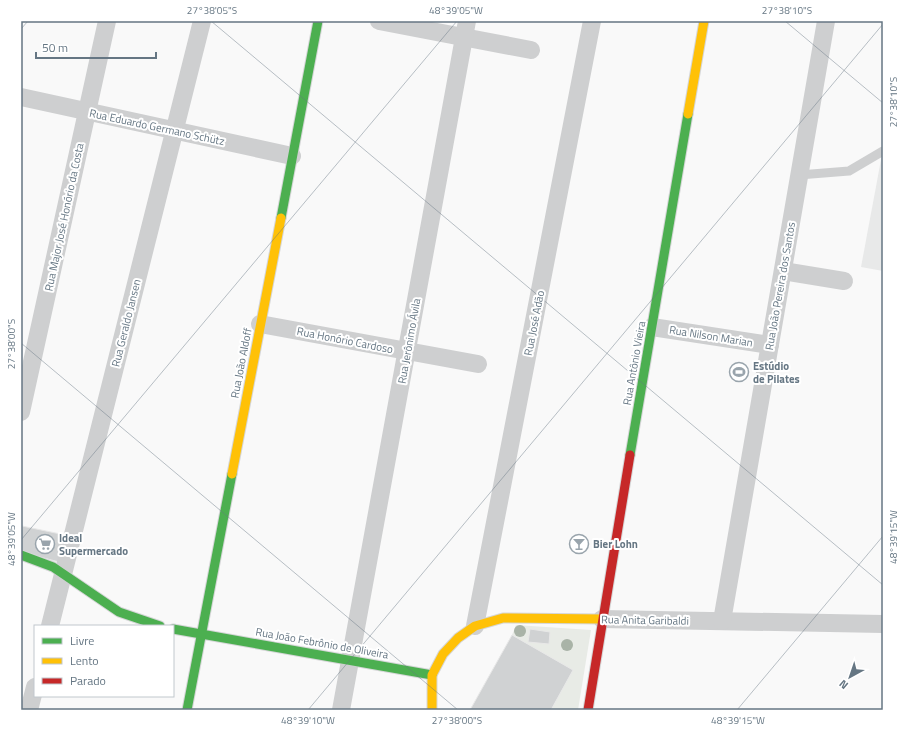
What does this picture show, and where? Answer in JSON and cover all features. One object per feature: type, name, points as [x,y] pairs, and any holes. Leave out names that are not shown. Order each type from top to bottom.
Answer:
[{"type":"street","name":"Rua Major José Honório da Costa","points":[[21,412],[107,21]]},
{"type":"street","name":"Rua Geraldo Jansen","points":[[50,625],[202,21]]},
{"type":"street","name":"Rua João Aldoff","points":[[187,710],[318,21]]},
{"type":"street","points":[[379,21],[466,29],[531,50]]},
{"type":"street","name":"Rua José Adão","points":[[475,626],[592,21]]},
{"type":"street","name":"Rua Antônio Vieira","points":[[588,710],[602,619],[704,21]]},
{"type":"street","name":"Rua João Pereira dos Santos","points":[[722,621],[826,21]]},
{"type":"street","name":"Rua Jerônimo Ávila","points":[[341,710],[466,29]]},
{"type":"street","name":"Rua Eduardo Germano Schütz","points":[[21,97],[292,156]]},
{"type":"street","points":[[783,270],[850,283]]},
{"type":"street","name":"Rua Honório Cardoso","points":[[260,324],[478,364]]},
{"type":"street","name":"Rua Nilson Marian","points":[[652,327],[770,346]]},
{"type":"street","points":[[21,555],[40,562],[64,574],[119,612],[156,625]]},
{"type":"street","name":"Rua Anita Garibaldi","points":[[432,675],[443,654],[458,638],[475,626],[503,618],[883,624]]},
{"type":"street","name":"Rua João Febrônio de Oliveira","points":[[174,629],[432,675]]},
{"type":"street","points":[[432,675],[432,710]]},
{"type":"street","points":[[29,710],[34,691]]},
{"type":"lane","points":[[799,174],[849,171],[883,151]]},
{"type":"shaded area","points":[[883,149],[883,271],[861,267]]},
{"type":"shaded area","points":[[516,625],[591,630],[578,710],[551,710],[573,670],[512,635]]},
{"type":"building","name":"Ideal Supermercado","points":[[22,526],[70,536],[63,563],[21,552]]},
{"type":"building","points":[[530,629],[550,632],[549,644],[528,642]]},
{"type":"building","points":[[512,635],[573,670],[551,710],[470,710]]},
{"type":"traffic: fast","points":[[281,218],[318,21]]},
{"type":"traffic: fast","points":[[630,455],[688,114]]},
{"type":"traffic: fast","points":[[187,710],[232,474]]},
{"type":"traffic: fast","points":[[21,555],[53,567],[119,612],[157,625]]},
{"type":"traffic: fast","points":[[174,629],[432,675]]},
{"type":"traffic: slow","points":[[688,114],[704,21]]},
{"type":"traffic: slow","points":[[232,474],[281,218]]},
{"type":"traffic: slow","points":[[432,710],[432,675],[443,654],[458,638],[475,626],[503,618],[602,619]]},
{"type":"traffic: jam","points":[[588,710],[630,455]]},
{"type":"place","name":"Estúdio de Pilates","points":[[739,372]]},
{"type":"place","name":"Ideal Supermercado","points":[[45,544]]},
{"type":"place","name":"Bier Lohn","points":[[579,544]]}]
